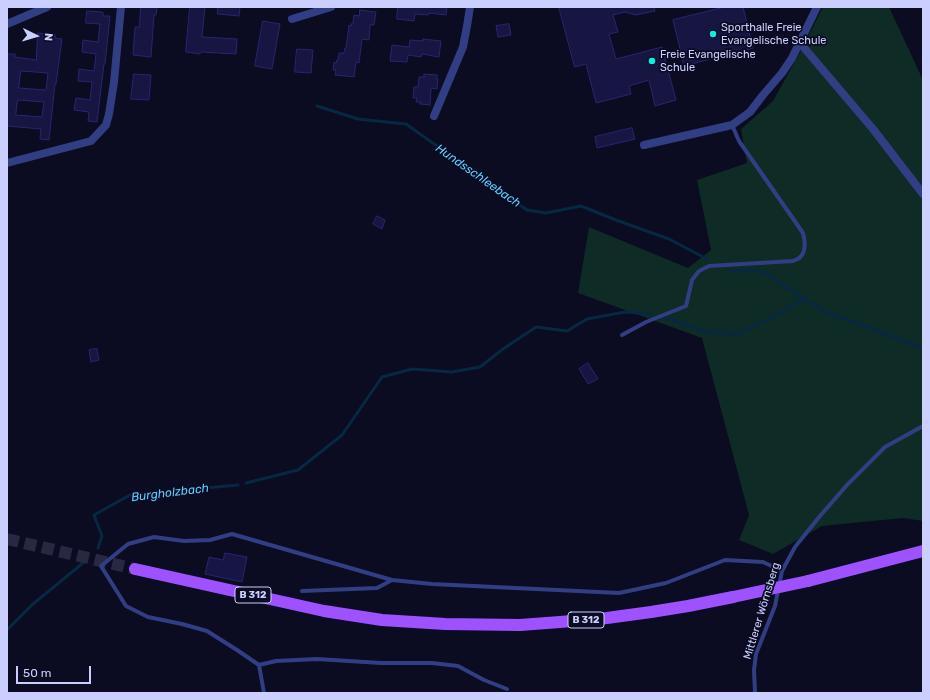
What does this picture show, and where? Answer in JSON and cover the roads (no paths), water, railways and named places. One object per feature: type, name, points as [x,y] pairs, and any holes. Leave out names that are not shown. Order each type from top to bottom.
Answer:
[{"type":"main road","name":"B 312","points":[[135,570],[324,611],[382,620],[438,624],[520,625],[607,618],[688,606],[808,581],[923,551]]},
{"type":"street","points":[[7,24],[31,10],[47,7]]},
{"type":"street","points":[[7,163],[91,141],[106,125],[110,114],[121,7]]},
{"type":"street","points":[[292,19],[331,7]]},
{"type":"street","points":[[434,116],[463,47],[470,7]]},
{"type":"street","points":[[644,145],[732,125],[750,112],[762,95],[782,73],[792,58],[817,7]]},
{"type":"street","points":[[800,43],[874,129],[923,194]]},
{"type":"lane","points":[[622,335],[646,322],[686,306],[692,280],[699,271],[709,266],[793,261],[803,254],[805,241],[803,233],[739,141],[732,125]]},
{"type":"lane","name":"Mittlerer Wörnsberg","points":[[756,693],[754,670],[756,654],[775,606],[782,571],[795,547],[847,485],[885,447],[923,426]]},
{"type":"lane","points":[[264,693],[259,665],[207,631],[148,617],[126,606],[101,566],[128,544],[154,537],[184,540],[210,540],[232,534],[392,580],[432,584],[619,593],[666,583],[725,560],[763,562],[782,571]]},
{"type":"lane","points":[[302,591],[377,588],[392,580]]},
{"type":"lane","points":[[259,665],[276,660],[317,659],[381,663],[432,662],[458,666],[484,680],[507,689]]},
{"type":"waterway","name":"Hundsschleebach","points":[[317,106],[358,119],[406,124],[527,210],[546,213],[581,206],[669,239],[707,259]]},
{"type":"waterway","name":"Hundsschleebach","points":[[730,271],[762,271],[826,312],[923,348]]},
{"type":"waterway","name":"Burgholzbach","points":[[661,317],[677,321],[706,332],[737,334],[763,322],[804,299]]},
{"type":"waterway","name":"Burgholzbach","points":[[246,483],[298,470],[342,435],[382,377],[412,369],[452,372],[480,367],[503,349],[536,327],[567,331],[587,319],[625,312],[650,314]]},
{"type":"waterway","name":"Burgholzbach","points":[[98,548],[102,536],[94,515],[130,495],[238,485]]},
{"type":"waterway","name":"Burgholzbach","points":[[7,630],[33,604],[83,563]]},
{"type":"tunnel","points":[[7,539],[135,569]]},
{"type":"place","name":"Sporthalle Freie Evangelische Schule","points":[[713,34]]},
{"type":"place","name":"Freie Evangelische Schule","points":[[652,61]]}]
